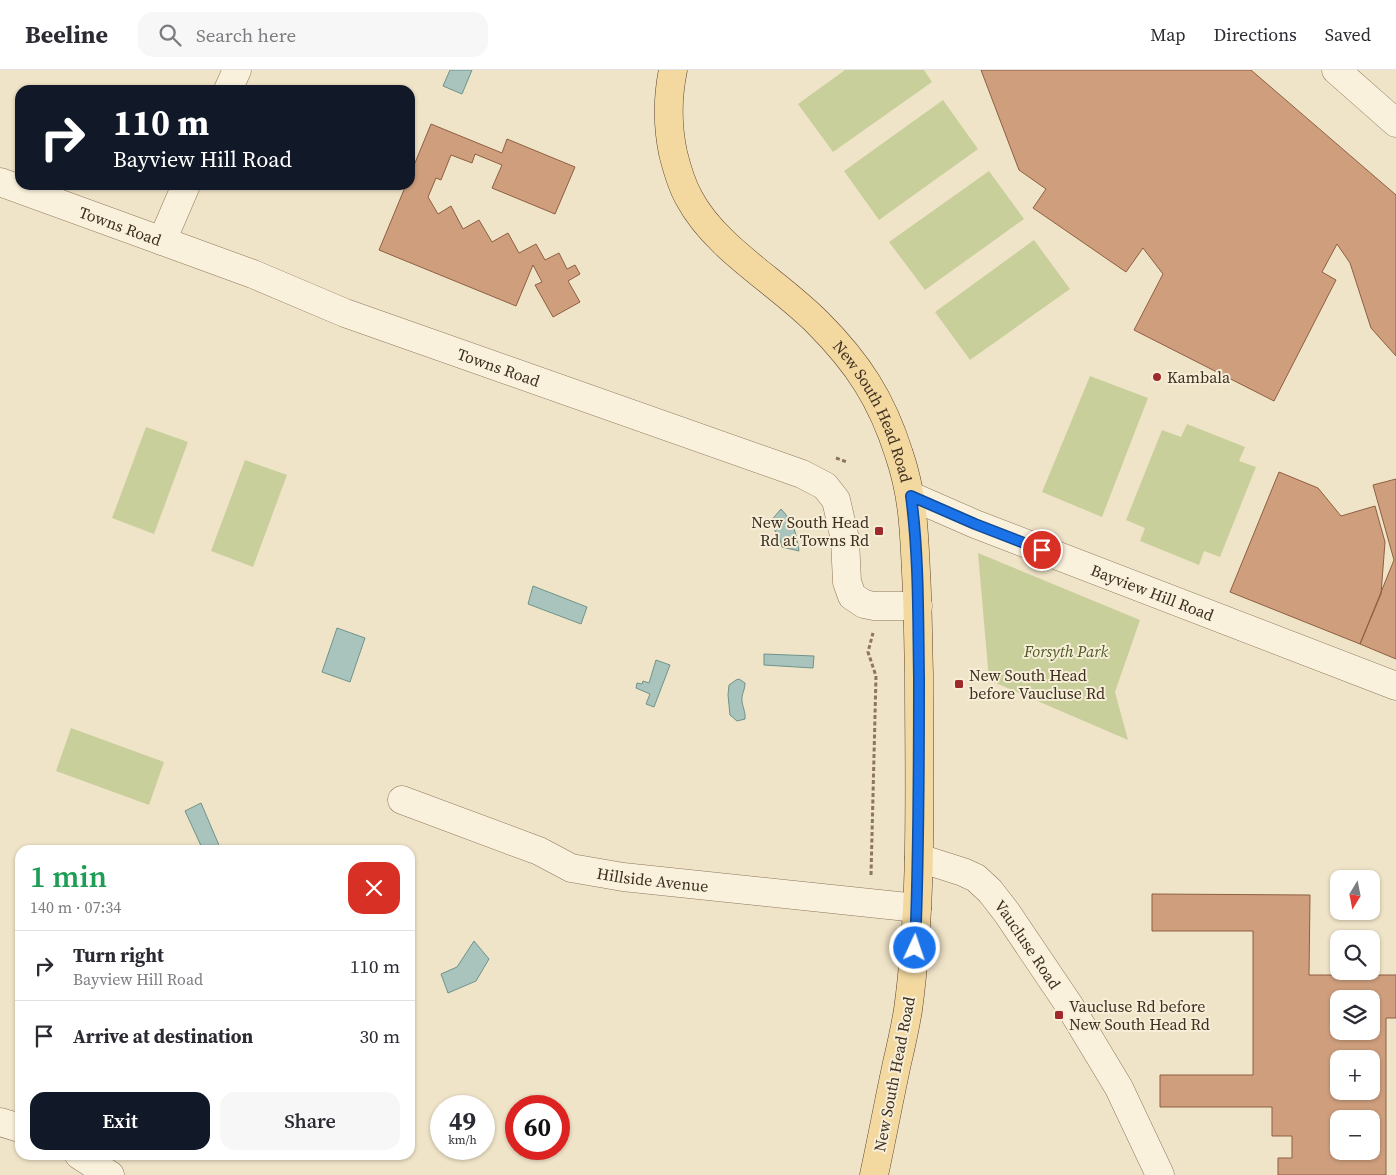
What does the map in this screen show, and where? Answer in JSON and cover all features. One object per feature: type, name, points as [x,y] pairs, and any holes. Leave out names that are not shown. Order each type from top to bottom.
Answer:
[{"type":"main road","name":"New South Head Road","points":[[673,70],[667,102],[668,124],[678,174],[690,200],[716,233],[736,253],[816,321],[852,359],[875,395],[889,426],[900,455],[911,496],[914,516],[918,606],[919,858],[915,948],[908,1014],[874,1175]]},
{"type":"street","points":[[230,85],[237,70]]},
{"type":"street","points":[[1336,70],[1396,124]]},
{"type":"street","name":"Towns Road","points":[[0,182],[15,188]]},
{"type":"street","name":"Towns Road","points":[[22,190],[253,274],[354,317],[802,474],[825,486],[836,500],[844,538],[849,589],[852,596],[858,601],[874,606],[918,606]]},
{"type":"street","points":[[162,242],[184,190]]},
{"type":"street","name":"Bayview Hill Road","points":[[911,496],[975,524],[1396,686]]},
{"type":"street","name":"Hillside Avenue","points":[[402,800],[539,851],[571,868],[623,877],[917,908]]},
{"type":"street","name":"Vaucluse Road","points":[[919,858],[976,878],[990,891],[1008,913],[1119,1088],[1160,1175]]},
{"type":"street","points":[[0,1122],[15,1126]]},
{"type":"street","points":[[87,1160],[110,1175]]},
{"type":"path","points":[[870,903],[874,811],[876,676],[868,652],[872,638],[874,606]]},
{"type":"green space","points":[[845,70],[924,70],[932,82],[833,152],[798,104]]},
{"type":"green space","points":[[943,100],[978,149],[879,220],[844,171]]},
{"type":"green space","points":[[989,171],[1024,219],[925,290],[889,242]]},
{"type":"green space","points":[[1034,240],[1070,289],[970,360],[935,312]]},
{"type":"green space","points":[[1090,376],[1148,398],[1102,517],[1042,492]]},
{"type":"green space","points":[[1187,424],[1245,447],[1239,461],[1256,467],[1220,557],[1204,551],[1199,565],[1140,541],[1145,528],[1126,520],[1162,430],[1181,437]]},
{"type":"green space","points":[[146,427],[188,442],[154,534],[112,518]]},
{"type":"green space","points":[[245,460],[287,475],[253,567],[211,551]]},
{"type":"green space","name":"Forsyth Park","points":[[978,553],[1140,620],[1115,692],[1128,740],[989,680]]},
{"type":"green space","points":[[71,728],[164,762],[149,805],[56,771]]},
{"type":"water","points":[[450,70],[472,70],[462,94],[443,86]]},
{"type":"water","points":[[781,509],[794,528],[799,551],[782,547],[779,536],[769,523]]},
{"type":"water","points":[[533,586],[587,607],[581,624],[528,604]]},
{"type":"water","points":[[337,628],[365,638],[350,682],[322,672]]},
{"type":"water","points":[[764,654],[814,656],[813,668],[764,665]]},
{"type":"water","points":[[656,660],[670,665],[654,707],[646,704],[650,694],[636,688],[637,683],[642,684],[643,681],[649,683]]},
{"type":"water","points":[[739,679],[745,683],[742,700],[745,719],[737,721],[730,715],[728,695],[729,685]]},
{"type":"water","points":[[201,803],[219,845],[201,845],[185,811]]},
{"type":"water","points":[[474,941],[489,959],[476,981],[448,993],[441,974],[457,967]]},
{"type":"building","points":[[981,70],[1251,70],[1396,195],[1396,356],[1371,328],[1350,263],[1337,244],[1322,272],[1336,280],[1274,401],[1134,330],[1163,274],[1143,248],[1126,272],[1033,208],[1046,189],[1019,170]]},
{"type":"building","points":[[431,124],[502,153],[507,139],[575,167],[555,214],[492,188],[502,165],[475,154],[472,163],[451,155],[441,180],[436,178],[428,197],[438,214],[451,206],[463,229],[479,220],[492,242],[508,233],[519,253],[536,244],[545,260],[559,253],[567,269],[575,265],[580,274],[568,281],[580,302],[553,317],[535,285],[542,282],[533,265],[516,306],[379,250],[404,190],[415,190],[415,163]]},
{"type":"building","points":[[1279,472],[1318,488],[1341,516],[1375,506],[1385,542],[1381,594],[1360,644],[1230,592]]},
{"type":"building","points":[[1396,479],[1396,659],[1360,644],[1394,560],[1373,485]]},
{"type":"building","points":[[1152,894],[1310,895],[1309,975],[1330,975],[1330,980],[1380,980],[1380,975],[1396,975],[1396,1018],[1386,1018],[1386,1175],[1278,1175],[1278,1158],[1292,1158],[1292,1136],[1272,1136],[1272,1107],[1160,1107],[1160,1075],[1253,1075],[1253,931],[1152,931]]},
{"type":"place","name":"Kambala","points":[[1157,377]]},
{"type":"place","name":"New South Head Rd at Towns Rd","points":[[879,531]]},
{"type":"place","name":"New South Head before Vaucluse Rd","points":[[959,684]]},
{"type":"place","name":"Vaucluse Rd before New South Head Rd","points":[[1059,1015]]},
{"type":"route","points":[[915,948],[919,858],[918,606],[914,516],[911,496],[1042,550]]}]
